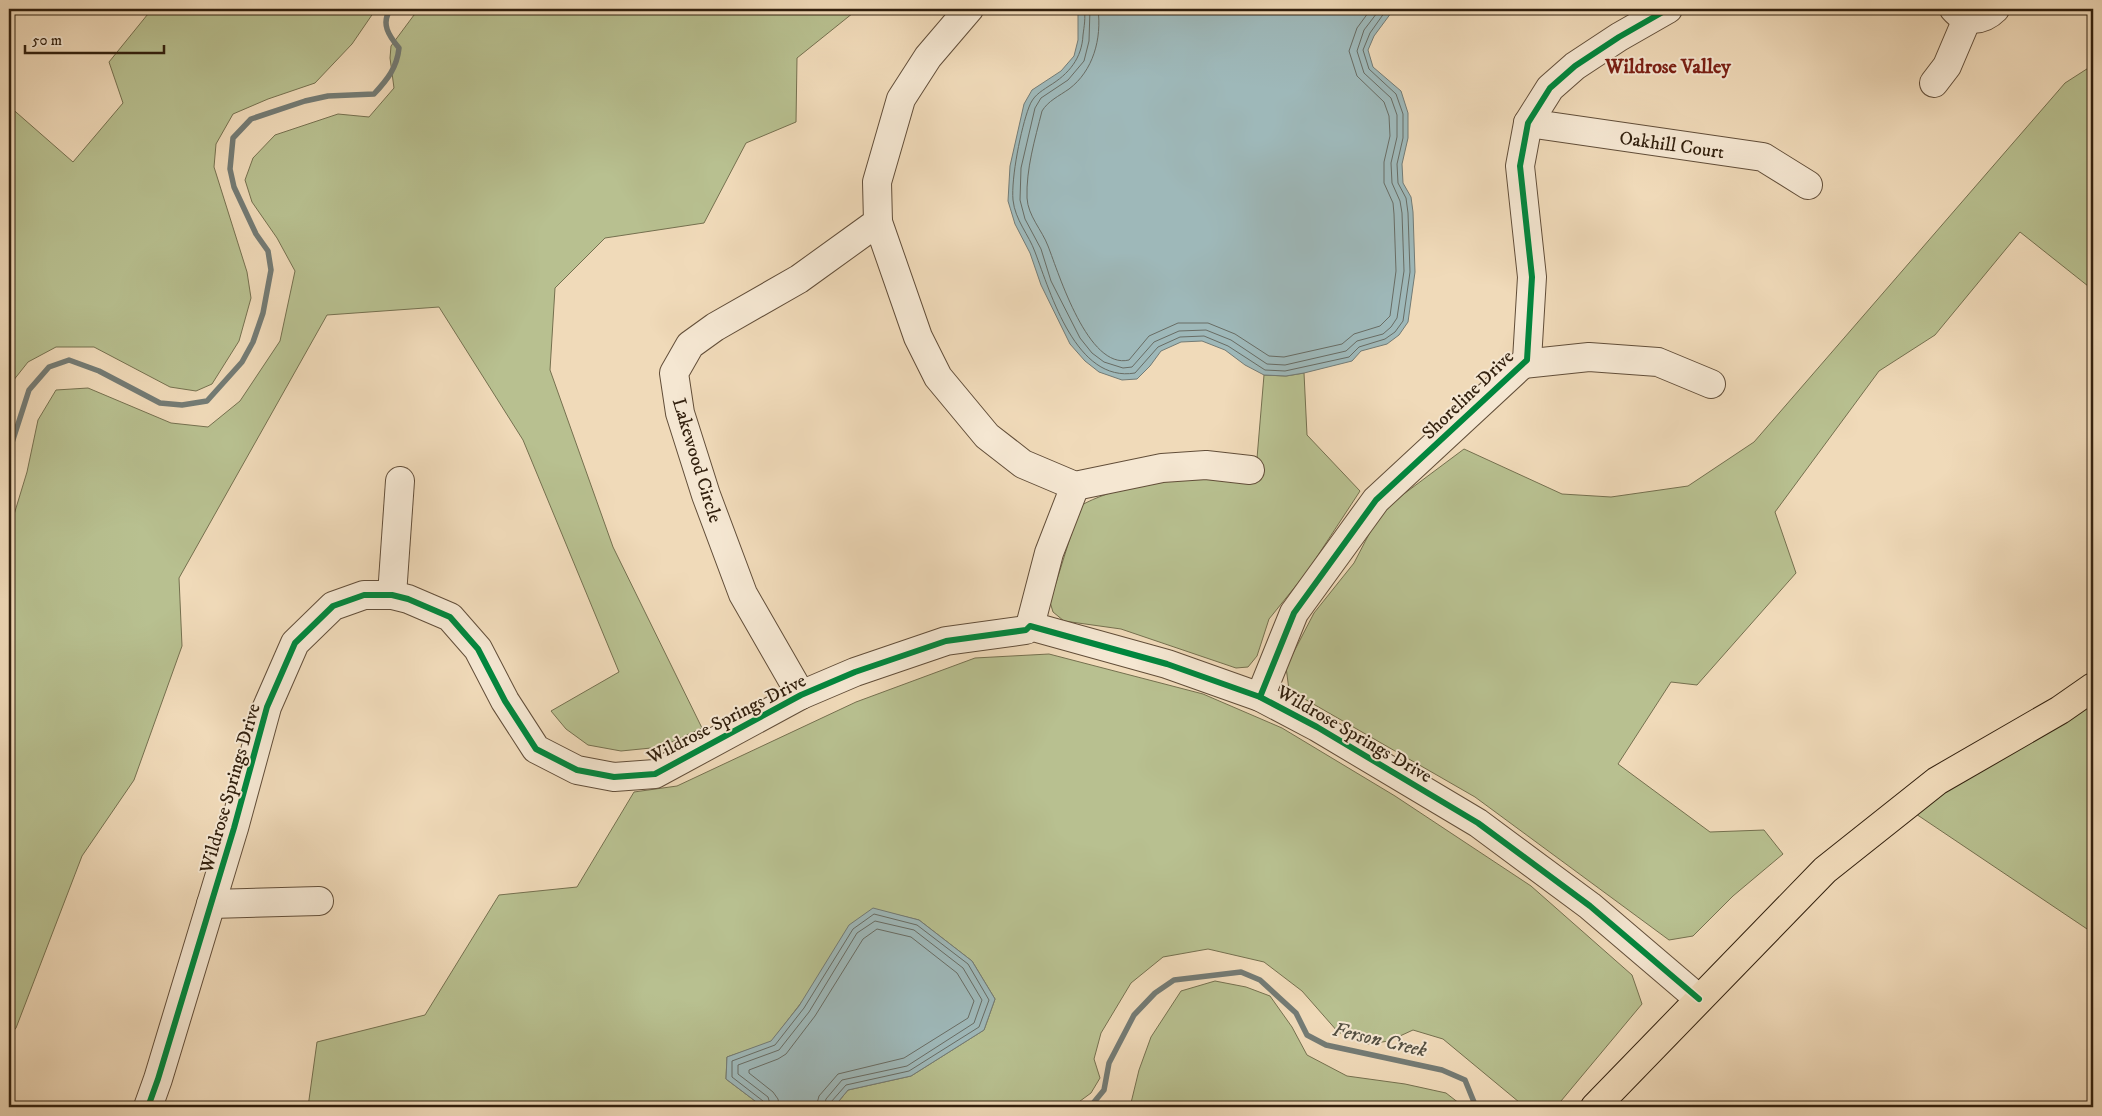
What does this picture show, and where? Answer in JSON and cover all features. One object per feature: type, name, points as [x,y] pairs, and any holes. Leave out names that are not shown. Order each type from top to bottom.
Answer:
[{"type":"main road","points":[[1595,1107],[1825,870],[1937,780],[2060,710],[2093,687]]},
{"type":"street","points":[[970,9],[928,57],[901,99],[878,182],[878,222],[918,337],[938,377],[987,436],[1023,464],[1075,486],[1162,468],[1206,465],[1250,470]]},
{"type":"street","name":"Shoreline Drive","points":[[1260,696],[1294,612],[1376,500],[1527,360],[1532,278],[1520,166],[1528,123],[1550,88],[1575,66],[1619,37],[1668,9]]},
{"type":"street","points":[[1934,83],[1947,66],[1961,14],[1979,20],[1995,9]]},
{"type":"street","name":"Oakhill Court","points":[[1528,123],[1763,157],[1808,185]]},
{"type":"street","name":"Lakewood Circle","points":[[801,695],[743,594],[706,495],[680,413],[674,373],[690,345],[715,327],[798,280],[878,222]]},
{"type":"street","points":[[1523,364],[1589,357],[1658,362],[1711,384]]},
{"type":"street","points":[[392,595],[400,481]]},
{"type":"street","points":[[1030,626],[1049,554],[1075,486]]},
{"type":"street","name":"Wildrose Springs Drive","points":[[148,1107],[234,828],[268,707],[295,644],[333,606],[364,595],[392,595],[408,599],[450,617],[478,648],[505,701],[536,749],[577,770],[614,778],[655,774],[801,695],[855,672],[946,640],[1026,630],[1030,626],[1167,664],[1260,696],[1317,726],[1478,823],[1590,906],[1699,999]]},
{"type":"street","points":[[210,904],[319,901]]},
{"type":"green space","points":[[152,9],[376,9],[352,44],[315,83],[268,99],[233,114],[216,144],[214,167],[247,272],[251,298],[239,341],[212,384],[196,391],[170,387],[94,347],[56,347],[28,362],[9,386],[9,106],[73,162],[123,103],[109,62]]},
{"type":"green space","points":[[422,9],[858,9],[797,58],[796,122],[746,143],[704,223],[605,238],[555,288],[550,370],[613,547],[702,728],[661,747],[621,751],[588,745],[566,729],[551,711],[619,672],[523,440],[439,307],[327,315],[179,578],[182,646],[134,780],[82,856],[16,1028],[9,1036],[9,531],[27,472],[38,420],[56,390],[88,388],[171,423],[208,427],[240,401],[280,341],[295,271],[277,238],[252,202],[245,180],[253,158],[275,135],[338,114],[369,117],[394,88],[390,58],[391,46],[414,15]]},
{"type":"green space","points":[[2093,65],[2093,290],[2020,232],[1935,335],[1879,371],[1775,512],[1796,573],[1697,685],[1671,682],[1618,764],[1710,832],[1764,830],[1783,854],[1733,896],[1693,936],[1669,940],[1475,797],[1289,690],[1286,667],[1314,613],[1354,563],[1381,511],[1464,449],[1562,494],[1611,497],[1688,486],[1754,442],[2065,83]]},
{"type":"green space","points":[[1304,373],[1307,435],[1360,491],[1307,572],[1269,619],[1257,656],[1248,667],[1236,668],[1121,629],[1064,621],[1053,612],[1050,602],[1080,506],[1123,489],[1174,479],[1217,478],[1255,482],[1264,375],[1286,376]]},
{"type":"green space","points":[[1049,654],[1203,694],[1282,728],[1395,796],[1531,886],[1632,975],[1642,1004],[1556,1107],[1525,1107],[1443,1039],[1413,1030],[1389,1041],[1368,1044],[1338,1032],[1302,991],[1264,962],[1208,949],[1163,957],[1131,983],[1101,1033],[1094,1059],[1100,1078],[1091,1093],[1072,1107],[834,1107],[848,1090],[911,1076],[984,1030],[995,999],[972,961],[919,920],[873,909],[771,1042],[727,1057],[726,1079],[763,1107],[308,1107],[317,1042],[425,1015],[499,895],[577,887],[634,792],[677,786],[856,702],[975,658]]},
{"type":"green space","points":[[2093,696],[2093,933],[1913,812]]},
{"type":"green space","points":[[1215,981],[1246,987],[1270,996],[1292,1027],[1307,1055],[1347,1076],[1405,1084],[1446,1093],[1464,1107],[1130,1107],[1139,1070],[1151,1037],[1181,991]]},
{"type":"water","points":[[1078,9],[1394,9],[1374,36],[1368,50],[1373,67],[1401,91],[1408,113],[1408,138],[1402,164],[1403,183],[1411,197],[1413,212],[1415,272],[1408,322],[1399,335],[1387,344],[1361,351],[1352,361],[1286,376],[1264,375],[1245,365],[1225,350],[1202,341],[1181,342],[1161,351],[1137,379],[1122,380],[1099,372],[1085,361],[1070,344],[1041,285],[1030,253],[1015,224],[1008,201],[1010,166],[1024,104],[1032,90],[1061,71],[1074,56],[1078,40]]},
{"type":"water","points":[[873,908],[919,920],[972,961],[995,999],[984,1030],[911,1076],[848,1090],[834,1107],[763,1107],[726,1079],[727,1057],[771,1041],[799,1006],[849,925]]},
{"type":"waterway","name":"Ferson Creek","points":[[9,452],[29,390],[49,367],[69,360],[99,371],[160,403],[182,405],[207,401],[242,362],[253,342],[263,313],[271,270],[268,251],[256,234],[234,187],[230,169],[233,138],[251,119],[305,101],[328,96],[374,94],[391,73],[398,55],[399,48],[389,34],[386,24],[386,19],[391,9]]},
{"type":"waterway","name":"Ferson Creek","points":[[1090,1107],[1104,1090],[1109,1063],[1134,1015],[1155,993],[1174,980],[1241,972],[1260,980],[1296,1013],[1307,1035],[1326,1045],[1442,1070],[1465,1080],[1476,1107]]},
{"type":"cycle path","points":[[1260,697],[1294,613],[1376,500],[1527,360],[1532,277],[1520,166],[1528,123],[1550,88],[1575,66],[1619,37],[1668,9]]},
{"type":"cycle path","points":[[148,1107],[234,828],[267,707],[295,643],[333,606],[364,595],[392,595],[408,599],[450,617],[478,649],[505,701],[536,749],[577,770],[614,777],[655,774],[801,695],[855,672],[946,641],[1026,630],[1030,626],[1167,664],[1260,697],[1317,727],[1478,823],[1590,906],[1699,999]]},
{"type":"district","name":"Wildrose Valley","points":[[1668,66]]}]
